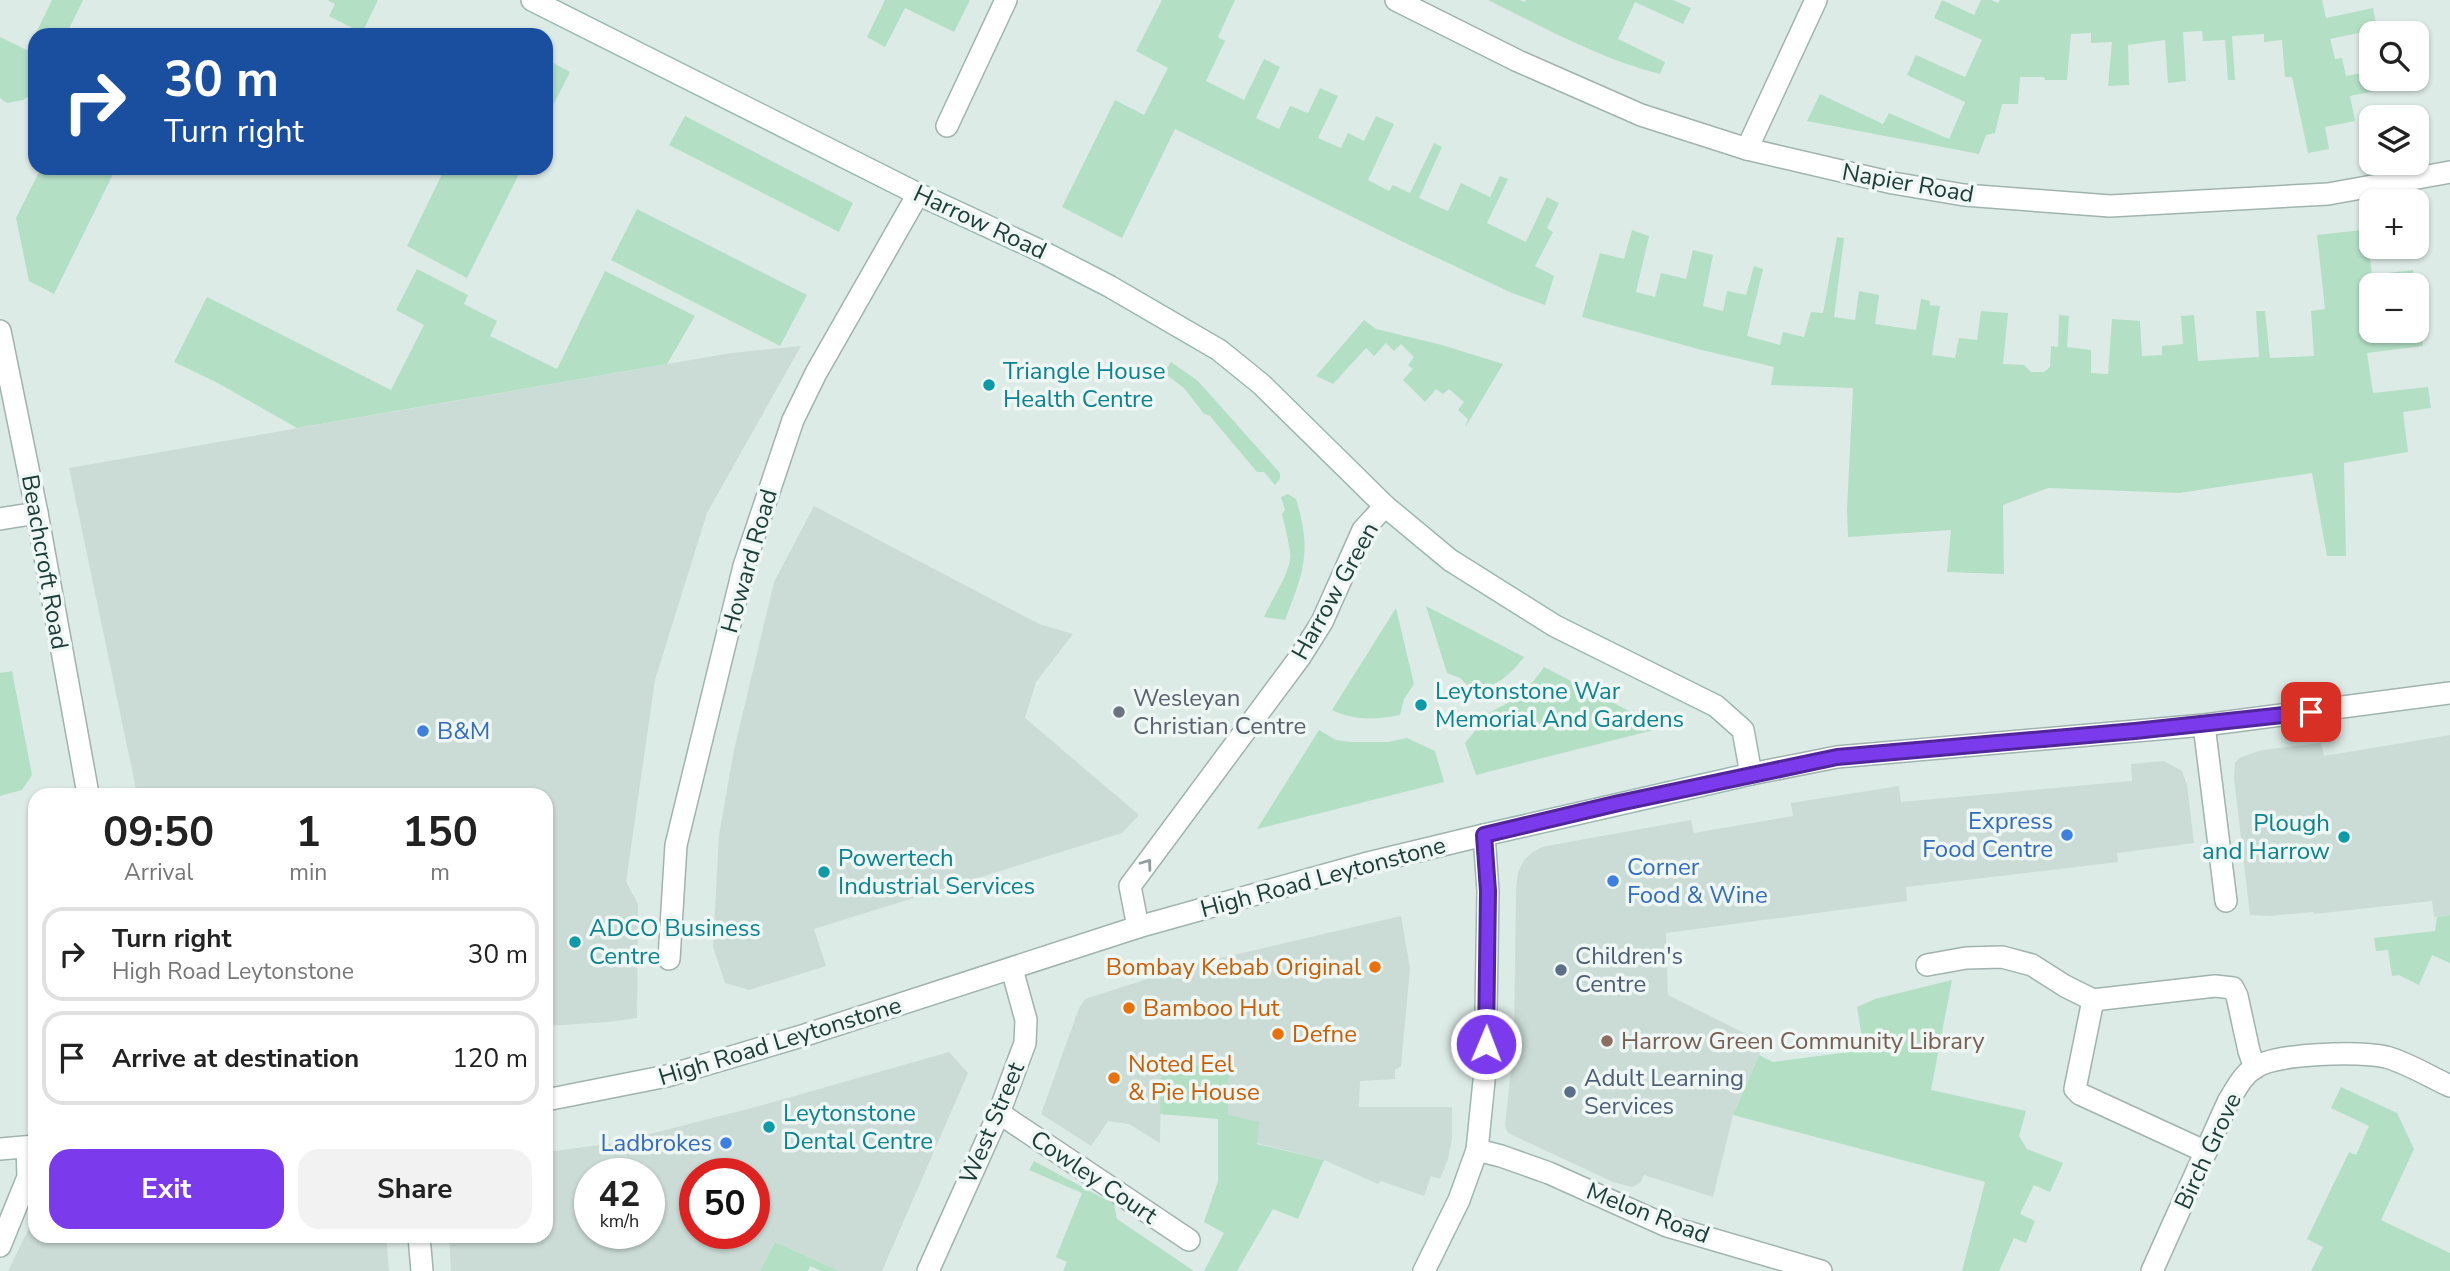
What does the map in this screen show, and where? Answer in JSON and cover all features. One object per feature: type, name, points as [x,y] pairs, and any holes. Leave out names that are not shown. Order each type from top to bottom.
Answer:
[{"type":"street","name":"Harrow Road","points":[[532,0],[918,194],[1110,286],[1219,350],[1261,384],[1385,506]]},
{"type":"street","points":[[947,126],[1006,0]]},
{"type":"street","name":"Napier Road","points":[[1396,0],[1518,61],[1641,115],[1747,149],[1894,183],[1964,195],[2110,206],[2328,194],[2450,172]]},
{"type":"street","points":[[1747,149],[1816,0]]},
{"type":"street","name":"Howard Road","points":[[669,959],[676,845],[748,554],[793,420],[816,373],[918,194]]},
{"type":"street","name":"Beachcroft Road","points":[[0,331],[37,513],[87,788]]},
{"type":"street","name":"Harrow Green","points":[[1138,926],[1130,886],[1300,657],[1322,622],[1363,530],[1385,506],[1450,560],[1555,626],[1716,706],[1743,730],[1751,774]]},
{"type":"street","points":[[0,519],[37,513]]},
{"type":"street","name":"High Road Leytonstone","points":[[553,1099],[667,1076],[805,1035],[1138,926],[1364,864],[1751,774],[1837,757],[2204,724],[2450,693]]},
{"type":"street","points":[[2204,724],[2226,901]]},
{"type":"street","points":[[1424,1271],[1458,1200],[1477,1150],[1485,1071],[1488,891],[1484,835]]},
{"type":"street","points":[[1927,965],[1966,958],[2002,957],[2032,965],[2093,1000],[2215,986],[2233,988],[2255,1068]]},
{"type":"street","name":"West Street","points":[[928,1271],[999,1114],[1025,1043],[1026,1020],[1012,969]]},
{"type":"street","points":[[2093,1000],[2075,1089],[2080,1094],[2206,1152]]},
{"type":"street","name":"Birch Grove","points":[[2152,1271],[2228,1102],[2240,1082],[2255,1068],[2273,1061],[2349,1052],[2387,1058],[2450,1086]]},
{"type":"street","name":"Cowley Court","points":[[999,1114],[1189,1240]]},
{"type":"street","points":[[0,1149],[28,1147]]},
{"type":"street","name":"Melon Road","points":[[1477,1150],[1549,1172],[1667,1226],[1821,1271]]},
{"type":"street","points":[[0,1246],[28,1179]]},
{"type":"street","points":[[420,1243],[422,1271]]},
{"type":"shaded area","points":[[801,346],[707,513],[655,680],[626,882],[638,904],[637,1018],[553,1026],[553,788],[136,788],[69,468],[731,353]]},
{"type":"shaded area","points":[[814,506],[1039,624],[1073,634],[1036,682],[1025,718],[1139,815],[1122,833],[814,929],[826,966],[749,990],[725,983],[713,947],[719,835],[734,750],[774,582]]},
{"type":"shaded area","name":"Plough and Harrow","points":[[2450,735],[2450,915],[2434,917],[2432,901],[2314,914],[2250,915],[2234,778],[2235,763],[2239,758],[2262,750],[2321,743],[2324,756]]},
{"type":"shaded area","points":[[2164,761],[2182,771],[2187,785],[2194,843],[2117,853],[2118,862],[1906,887],[1907,901],[1666,933],[1668,995],[1764,1043],[1733,1115],[1713,1197],[1644,1175],[1640,1183],[1632,1187],[1613,1182],[1508,1133],[1505,1126],[1514,1041],[1516,889],[1518,872],[1524,860],[1533,852],[1542,847],[1691,820],[1694,833],[1793,816],[1791,803],[1899,786],[1901,802],[2132,781],[2131,764]]},
{"type":"shaded area","points":[[1401,916],[1410,968],[1401,1066],[1395,1070],[1395,1079],[1360,1081],[1359,1107],[1452,1107],[1452,1138],[1448,1159],[1440,1179],[1431,1176],[1424,1196],[1381,1181],[1378,1184],[1324,1160],[1257,1143],[1228,1115],[1229,1066],[1161,1066],[1160,1143],[1129,1124],[1108,1121],[1091,1146],[1041,1114],[1079,1008],[1085,999],[1194,964]]},
{"type":"shaded area","points":[[949,1052],[968,1073],[882,1271],[839,1271],[775,1242],[760,1271],[451,1271],[449,1243],[553,1243],[553,1151],[615,1143],[763,1105]]},
{"type":"shaded area","points":[[28,1230],[28,1243],[387,1243],[389,1271],[8,1271]]},
{"type":"green space","points":[[52,0],[83,0],[69,28],[38,28]]},
{"type":"green space","points":[[327,0],[378,0],[364,28],[352,28],[329,16],[335,4]]},
{"type":"green space","points":[[885,0],[970,0],[954,32],[905,8],[885,47],[867,37]]},
{"type":"green space","points":[[1162,0],[1235,0],[1218,37],[1225,41],[1206,81],[1244,100],[1264,59],[1280,67],[1256,118],[1279,129],[1290,106],[1308,113],[1320,88],[1338,96],[1318,138],[1341,148],[1348,133],[1364,141],[1376,116],[1394,124],[1368,180],[1389,191],[1393,185],[1410,193],[1434,143],[1442,147],[1419,198],[1448,211],[1461,183],[1490,197],[1500,176],[1508,179],[1487,223],[1526,242],[1547,197],[1559,203],[1547,228],[1553,232],[1535,266],[1554,276],[1545,305],[1512,293],[1401,241],[1175,129],[1122,238],[1062,207],[1115,100],[1144,115],[1168,68],[1136,51]]},
{"type":"green space","points":[[1488,0],[1673,0],[1691,8],[1683,24],[1635,2],[1618,39],[1665,62],[1660,74],[1594,51]]},
{"type":"green space","points":[[1942,0],[1974,15],[1981,0],[1998,3],[2000,0],[2322,0],[2326,18],[2373,8],[2375,21],[2359,21],[2359,33],[2330,39],[2335,59],[2342,58],[2346,76],[2359,73],[2359,91],[2375,91],[2350,96],[2355,121],[2325,127],[2329,149],[2308,153],[2292,77],[2285,77],[2282,40],[2264,42],[2264,34],[2232,36],[2235,80],[2228,80],[2225,40],[2203,41],[2202,31],[2183,32],[2186,81],[2168,83],[2165,40],[2128,45],[2129,85],[2108,86],[2112,42],[2091,43],[2091,33],[2071,34],[2067,80],[2020,77],[2018,104],[2002,104],[1995,133],[1986,135],[1979,154],[1807,121],[1820,94],[1883,124],[1889,113],[1949,139],[1965,102],[1907,75],[1916,55],[1965,77],[1982,40],[1934,18]]},
{"type":"green space","points":[[0,37],[28,51],[28,97],[7,103],[0,98]]},
{"type":"green space","points":[[553,63],[570,72],[553,105]]},
{"type":"green space","points":[[685,116],[853,203],[839,232],[669,145]]},
{"type":"green space","points":[[38,175],[113,175],[54,294],[29,281],[16,218]]},
{"type":"green space","points":[[442,175],[518,175],[467,278],[407,246]]},
{"type":"green space","points":[[637,209],[807,295],[780,346],[611,260]]},
{"type":"green space","points":[[1632,230],[1649,236],[1636,292],[1655,297],[1661,273],[1686,279],[1693,250],[1713,255],[1703,306],[1723,311],[1727,291],[1746,295],[1754,266],[1763,269],[1747,336],[1780,345],[1783,332],[1804,337],[1811,312],[1823,313],[1837,237],[1844,238],[1834,317],[1855,320],[1859,291],[1879,295],[1875,324],[1916,330],[1921,299],[1930,301],[1930,305],[1940,306],[1932,355],[1955,358],[1959,338],[1977,340],[1981,311],[2008,313],[2003,364],[2024,365],[2031,372],[2044,372],[2050,367],[2051,346],[2058,347],[2059,315],[2069,316],[2067,347],[2091,350],[2091,373],[2108,374],[2112,319],[2140,321],[2142,356],[2162,355],[2162,346],[2183,344],[2181,316],[2194,315],[2198,361],[2259,357],[2256,311],[2265,311],[2270,358],[2314,356],[2311,311],[2325,309],[2317,235],[2359,230],[2359,259],[2370,259],[2372,273],[2359,273],[2359,343],[2423,343],[2423,346],[2367,353],[2373,393],[2428,387],[2431,408],[2403,412],[2408,452],[2344,463],[2346,556],[2327,556],[2312,473],[2179,493],[2048,488],[2003,505],[2004,574],[1947,572],[1951,530],[1848,537],[1853,388],[1771,385],[1774,367],[1582,317],[1600,253],[1624,259]]},
{"type":"green space","points":[[417,269],[468,295],[464,304],[497,321],[490,336],[557,369],[605,271],[695,316],[667,364],[297,428],[216,382],[174,362],[207,297],[391,390],[424,325],[396,310]]},
{"type":"green space","points":[[2413,270],[2413,273],[2388,273]]},
{"type":"green space","points":[[1364,320],[1376,329],[1442,345],[1503,364],[1465,428],[1468,419],[1458,410],[1464,402],[1449,389],[1443,394],[1436,389],[1425,402],[1403,380],[1413,369],[1408,365],[1414,357],[1401,344],[1394,351],[1386,343],[1374,356],[1366,348],[1333,384],[1316,376]]},
{"type":"green space","points":[[1171,362],[1198,381],[1280,473],[1280,479],[1275,485],[1264,472],[1257,472],[1184,388],[1167,375],[1161,377]]},
{"type":"green space","points":[[1288,494],[1296,499],[1305,547],[1301,574],[1285,620],[1264,617],[1285,576],[1290,559],[1281,497]]},
{"type":"green space","points":[[1426,606],[1524,657],[1502,679],[1490,687],[1474,692],[1460,678],[1447,673]]},
{"type":"green space","points":[[1396,608],[1414,684],[1404,699],[1400,715],[1366,718],[1332,710]]},
{"type":"green space","points":[[1544,667],[1662,728],[1476,775],[1465,743],[1476,730],[1480,717],[1516,697]]},
{"type":"green space","points":[[12,671],[32,775],[22,790],[0,796],[0,673]]},
{"type":"green space","points":[[1319,730],[1336,740],[1351,742],[1388,742],[1407,738],[1435,751],[1444,782],[1257,829]]},
{"type":"green space","points":[[2450,915],[2450,963],[2432,955],[2419,985],[2399,975],[2392,976],[2388,950],[2376,951],[2374,938],[2435,931],[2437,917]]},
{"type":"green space","points":[[1952,980],[1931,1090],[2026,1111],[2019,1136],[2027,1149],[2063,1163],[2050,1192],[2034,1185],[2020,1214],[2035,1221],[2026,1243],[2014,1238],[1999,1271],[1962,1271],[1985,1182],[1733,1115],[1759,1055],[1773,1062],[1864,1050],[1857,1007],[1875,999]]},
{"type":"green space","points":[[1161,1066],[1229,1066],[1228,1115],[1259,1122],[1257,1144],[1324,1160],[1298,1219],[1273,1209],[1237,1271],[1204,1271],[1224,1233],[1204,1222],[1218,1181],[1218,1119],[1160,1114]]},
{"type":"green space","points":[[2341,1087],[2397,1113],[2414,1149],[2381,1220],[2450,1253],[2450,1271],[2311,1271],[2323,1247],[2307,1239],[2349,1152],[2356,1155],[2369,1126],[2331,1108]]},
{"type":"green space","points":[[1034,1161],[1114,1204],[1117,1219],[1194,1271],[1063,1271],[1067,1262],[1056,1257],[1082,1193],[1029,1170]]},
{"type":"green space","points":[[775,1242],[839,1271],[821,1271],[810,1266],[808,1271],[760,1271]]},
{"type":"place","name":"Triangle House Health Centre","points":[[989,385]]},
{"type":"place","name":"Leytonstone War Memorial And Gardens","points":[[1421,705]]},
{"type":"place","name":"Wesleyan Christian Centre","points":[[1119,712]]},
{"type":"place","name":"B&M","points":[[423,731]]},
{"type":"place","name":"Express Food Centre","points":[[2067,835]]},
{"type":"place","name":"Plough and Harrow","points":[[2344,837]]},
{"type":"place","name":"Powertech Industrial Services","points":[[824,872]]},
{"type":"place","name":"Corner Food & Wine","points":[[1613,881]]},
{"type":"place","name":"ADCO Business Centre","points":[[575,942]]},
{"type":"place","name":"Bombay Kebab Original","points":[[1375,967]]},
{"type":"place","name":"Children's Centre","points":[[1561,970]]},
{"type":"place","name":"Bamboo Hut","points":[[1129,1008]]},
{"type":"place","name":"Defne","points":[[1278,1034]]},
{"type":"place","name":"Harrow Green Community Library","points":[[1607,1041]]},
{"type":"place","name":"Noted Eel & Pie House","points":[[1114,1078]]},
{"type":"place","name":"Adult Learning Services","points":[[1570,1092]]},
{"type":"place","name":"Leytonstone Dental Centre","points":[[769,1127]]},
{"type":"place","name":"Ladbrokes","points":[[726,1143]]},
{"type":"route","points":[[1486,1044],[1488,891],[1484,835],[1619,803],[1837,757],[2135,731],[2311,712]]}]
